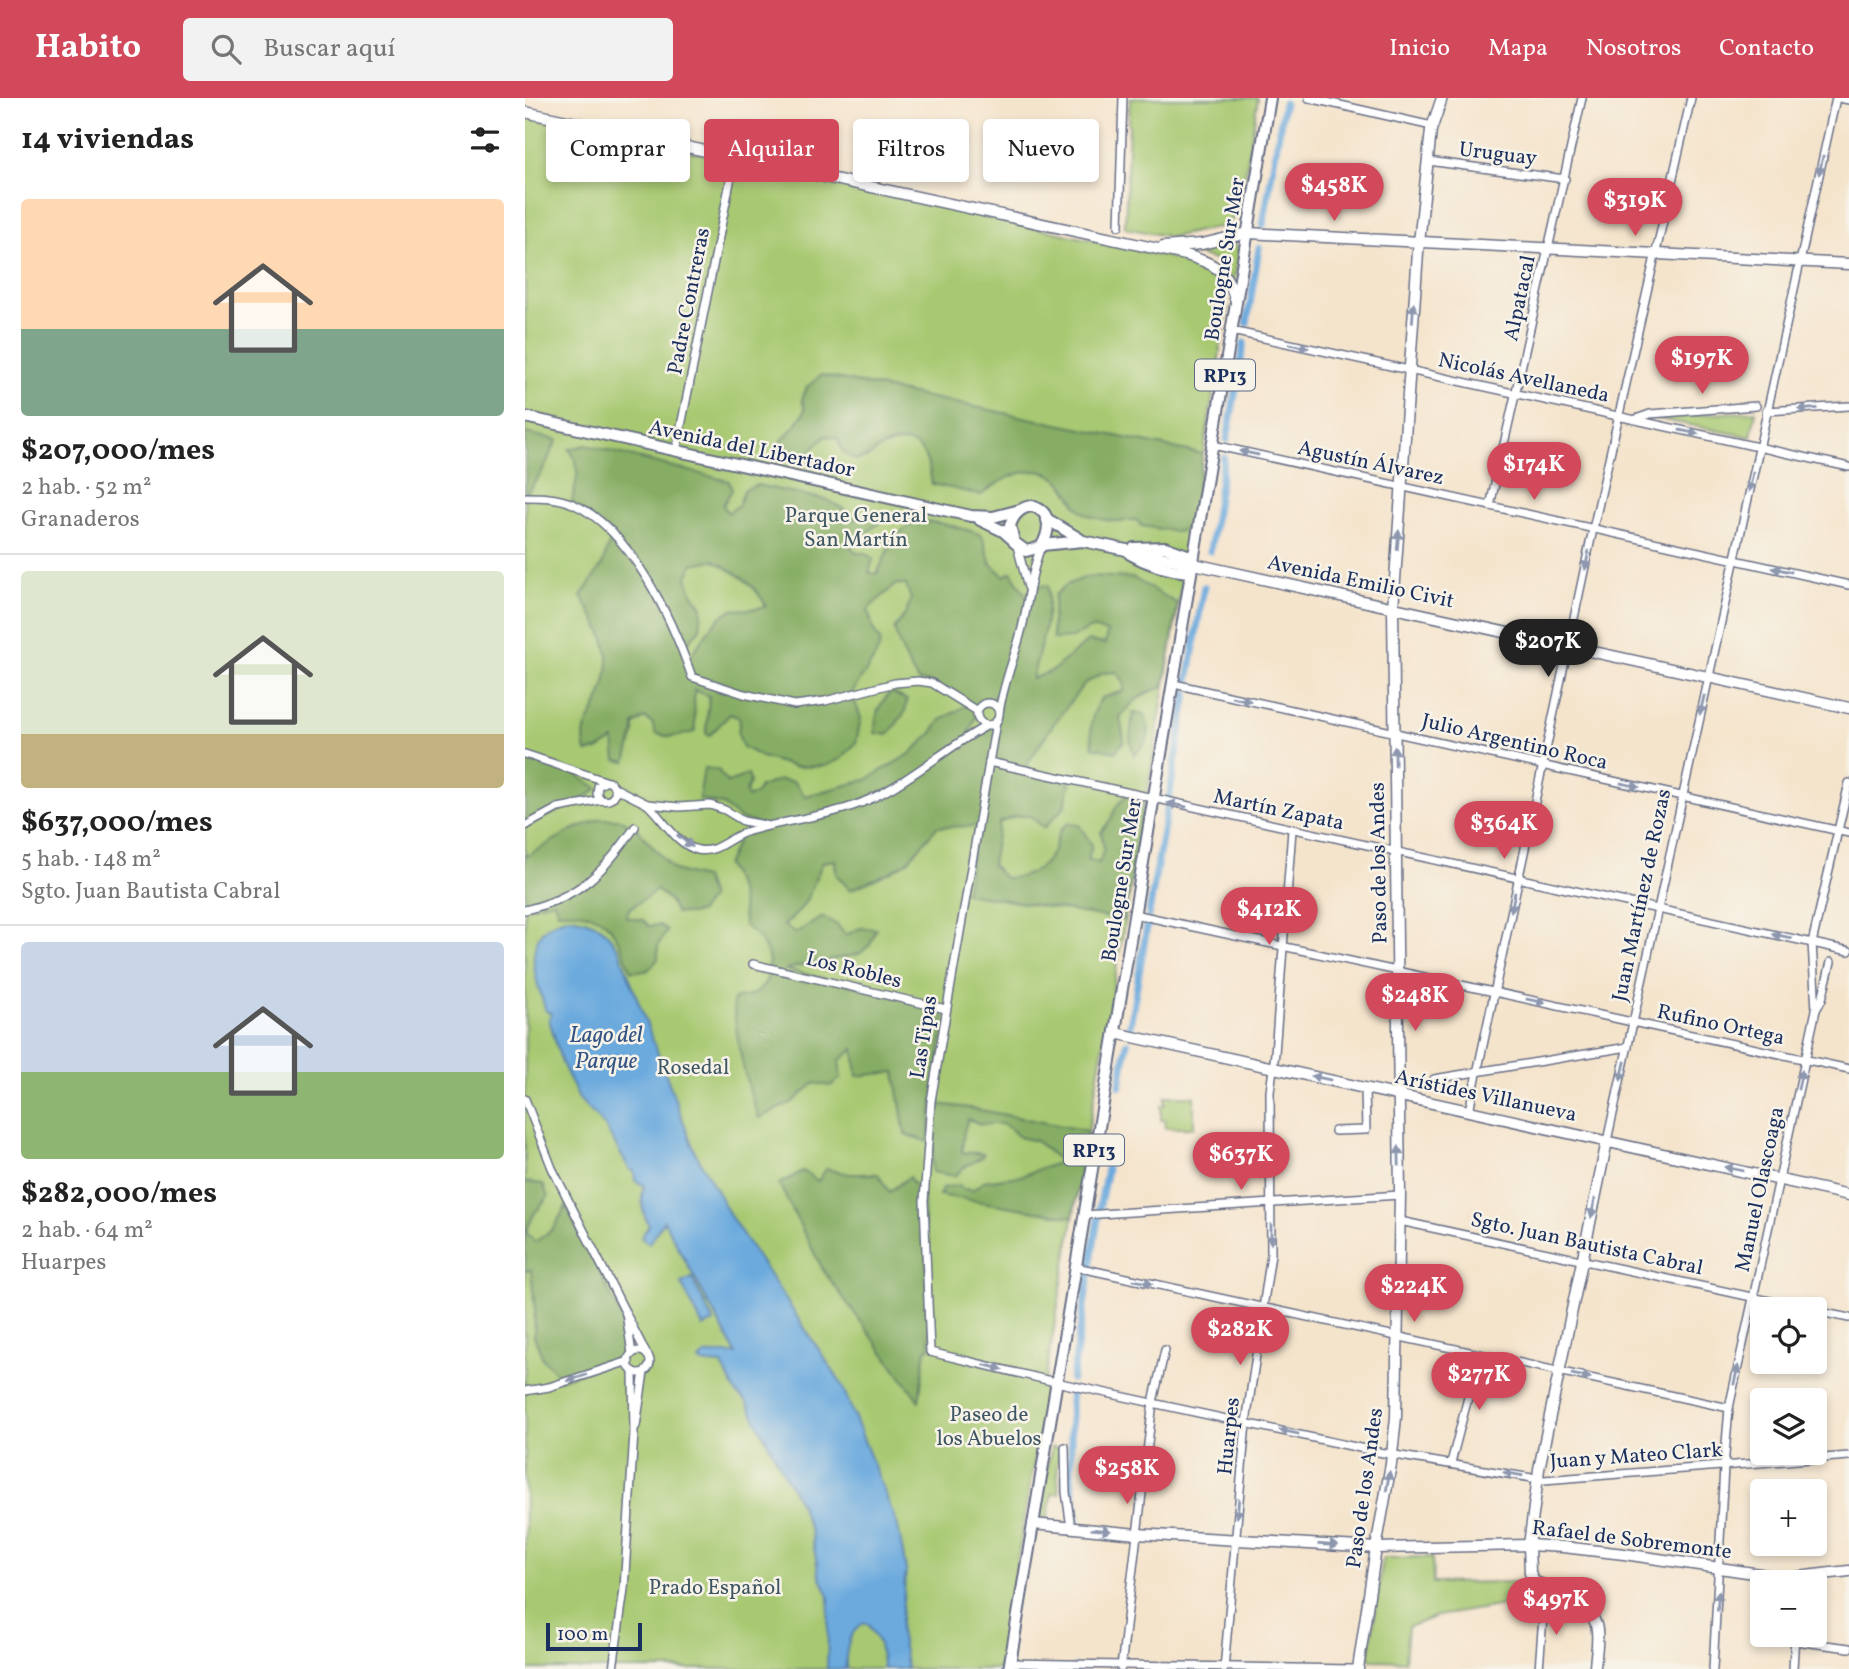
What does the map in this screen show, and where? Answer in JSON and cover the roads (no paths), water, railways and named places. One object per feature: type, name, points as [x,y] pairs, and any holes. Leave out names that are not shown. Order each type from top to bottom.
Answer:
[{"type":"main road","name":"Boulogne Sur Mer","points":[[1010,1666],[1270,98]]},
{"type":"main road","name":"Avenida del Libertador","points":[[525,417],[971,516],[991,524],[1015,542]]},
{"type":"main road","points":[[1083,541],[1047,519],[1037,507],[1028,506],[1020,510],[1011,522],[1015,542],[1030,551],[1041,546],[1083,541],[1194,564]]},
{"type":"main road","name":"Avenida del Libertador","points":[[971,516],[993,517],[1020,510]]},
{"type":"main road","points":[[1041,546],[1048,532],[1047,519]]},
{"type":"street","points":[[1119,226],[1123,98]]},
{"type":"street","name":"Uruguay","points":[[1309,98],[1432,126]]},
{"type":"street","name":"Paso de los Andes","points":[[1356,1669],[1392,1454],[1400,1221],[1393,608],[1419,242],[1432,126],[1442,98]]},
{"type":"street","name":"Alpatacal","points":[[1490,506],[1582,98]]},
{"type":"street","points":[[1469,1111],[1593,529],[1691,98]]},
{"type":"street","points":[[1837,98],[1849,100]]},
{"type":"street","name":"Juan Martínez de Rozas","points":[[1595,1669],[1597,1628],[1594,1620],[1569,1594],[1535,1582],[1532,1578],[1529,1545],[1537,1479],[1682,796],[1837,98]]},
{"type":"street","points":[[525,112],[704,151]]},
{"type":"street","name":"Uruguay","points":[[1428,161],[1565,179]]},
{"type":"street","points":[[839,180],[1186,255],[1218,267],[1232,289],[1237,305]]},
{"type":"street","name":"Padre Contreras","points":[[676,451],[730,182]]},
{"type":"street","points":[[1152,248],[1202,243],[1248,233],[1849,264]]},
{"type":"street","name":"Nicolás Avellaneda","points":[[1232,331],[1849,467]]},
{"type":"street","points":[[1633,420],[1651,414],[1756,407]]},
{"type":"street","points":[[1766,411],[1849,407]]},
{"type":"street","points":[[1650,423],[1646,419],[1651,414]]},
{"type":"street","name":"Agustín Álvarez","points":[[1213,445],[1849,585]]},
{"type":"street","points":[[525,497],[542,496],[572,503],[594,517],[619,541],[643,572],[663,606],[692,677],[744,694],[795,705],[825,701],[895,683],[932,682],[977,712],[981,723],[993,726]]},
{"type":"street","points":[[1015,542],[1028,587]]},
{"type":"street","points":[[647,804],[688,847],[706,851],[715,849],[732,838],[769,825],[851,807],[903,782],[969,736],[993,726],[1015,654],[1028,587],[1041,546]]},
{"type":"street","name":"Avenida Emilio Civit","points":[[1194,564],[1849,708]]},
{"type":"street","name":"Julio Argentino Roca","points":[[1174,684],[1849,833]]},
{"type":"street","points":[[969,736],[981,705],[988,703],[1003,688]]},
{"type":"street","points":[[988,703],[997,707],[999,713]]},
{"type":"street","name":"Las Tipas","points":[[930,1352],[924,1201],[931,1101],[993,726]]},
{"type":"street","points":[[525,754],[611,783],[631,798],[647,804],[710,806],[725,810],[743,821],[769,825]]},
{"type":"street","name":"Martín Zapata","points":[[989,763],[1849,951]]},
{"type":"street","points":[[571,771],[597,789],[601,800]]},
{"type":"street","points":[[577,803],[605,782]]},
{"type":"street","name":"Manuel Olascoaga","points":[[1753,1297],[1816,1010],[1812,943],[1849,783]]},
{"type":"street","points":[[613,798],[615,788]]},
{"type":"street","points":[[525,826],[558,808],[613,798],[631,798]]},
{"type":"street","points":[[525,910],[575,891],[599,874],[635,827]]},
{"type":"street","name":"Huarpes","points":[[1224,1668],[1246,1423],[1271,1254],[1269,1096],[1292,830]]},
{"type":"street","name":"Rufino Ortega","points":[[1134,914],[1849,1069]]},
{"type":"street","name":"Manuel Olascoaga","points":[[1816,1010],[1822,999],[1831,962]]},
{"type":"street","name":"Los Robles","points":[[753,964],[946,1009]]},
{"type":"street","name":"Arístides Villanueva","points":[[1115,1033],[1849,1195]]},
{"type":"street","points":[[1434,1079],[1628,1048]]},
{"type":"street","points":[[1335,1131],[1366,1130],[1365,1088]]},
{"type":"street","points":[[525,1099],[552,1168],[615,1289],[650,1364],[644,1372],[634,1433]]},
{"type":"street","points":[[1084,1215],[1400,1195]]},
{"type":"street","name":"Sgto. Juan Bautista Cabral","points":[[1400,1221],[1750,1297]]},
{"type":"street","points":[[1076,1268],[1729,1408]]},
{"type":"street","name":"Manuel Olascoaga","points":[[1713,1669],[1729,1408],[1750,1312]]},
{"type":"street","points":[[613,1669],[623,1602],[634,1433],[633,1371],[625,1313]]},
{"type":"street","points":[[1827,1313],[1849,1318]]},
{"type":"street","points":[[1121,1667],[1153,1402],[1165,1350]]},
{"type":"street","points":[[525,1391],[561,1383],[630,1358],[638,1352],[647,1355]]},
{"type":"street","name":"Juan y Mateo Clark","points":[[930,1352],[1392,1454],[1537,1479],[1552,1480],[1849,1456]]},
{"type":"street","points":[[1451,1463],[1479,1355]]},
{"type":"street","points":[[633,1371],[644,1372]]},
{"type":"street","points":[[1065,1447],[1066,1492],[1071,1528]]},
{"type":"street","name":"Rafael de Sobremonte","points":[[1033,1524],[1137,1534],[1375,1548],[1529,1545],[1624,1554],[1750,1573]]},
{"type":"street","name":"Rafael de Sobremonte","points":[[1827,1575],[1849,1571]]},
{"type":"street","points":[[1539,1669],[1544,1604]]},
{"type":"street","points":[[1827,1644],[1849,1648]]},
{"type":"street","points":[[1793,1669],[1794,1647]]},
{"type":"street","points":[[1010,1666],[1356,1669]]},
{"type":"water","name":"Lago del Parque","points":[[570,917],[599,926],[619,950],[695,1152],[731,1217],[841,1383],[898,1526],[906,1570],[900,1631],[907,1669],[883,1669],[879,1644],[869,1625],[864,1623],[854,1632],[849,1643],[846,1669],[827,1669],[829,1596],[819,1574],[811,1533],[799,1502],[746,1401],[737,1394],[722,1365],[702,1363],[699,1360],[706,1354],[736,1354],[664,1221],[649,1243],[641,1238],[649,1225],[642,1206],[644,1185],[635,1181],[634,1171],[630,1170],[604,1125],[579,1099],[561,1061],[549,1019],[552,1014],[546,1011],[537,981],[534,951],[542,932],[548,926]]},
{"type":"water","points":[[692,1278],[714,1322],[703,1327],[681,1283]]},
{"type":"waterway","points":[[1263,225],[1284,103]]},
{"type":"waterway","points":[[1247,323],[1259,248]]},
{"type":"waterway","points":[[1227,440],[1244,343]]},
{"type":"waterway","points":[[1210,551],[1224,458]]},
{"type":"waterway","points":[[1188,681],[1204,587]]},
{"type":"waterway","points":[[1169,798],[1187,693]]},
{"type":"waterway","points":[[1149,914],[1167,808]]},
{"type":"waterway","points":[[1129,1031],[1148,921]]},
{"type":"waterway","points":[[1120,1086],[1127,1043]]},
{"type":"waterway","points":[[1099,1209],[1107,1169]]},
{"type":"waterway","points":[[1090,1267],[1098,1218]]},
{"type":"waterway","points":[[1072,1379],[1089,1275]]},
{"type":"waterway","points":[[1071,1390],[1071,1477],[1077,1522]]},
{"type":"park label","name":"Parque General San Martín","points":[[856,527]]},
{"type":"park label","name":"Rosedal","points":[[693,1067]]},
{"type":"park label","name":"Paseo de los Abuelos","points":[[989,1426]]},
{"type":"park label","name":"Prado Español","points":[[715,1587]]}]
